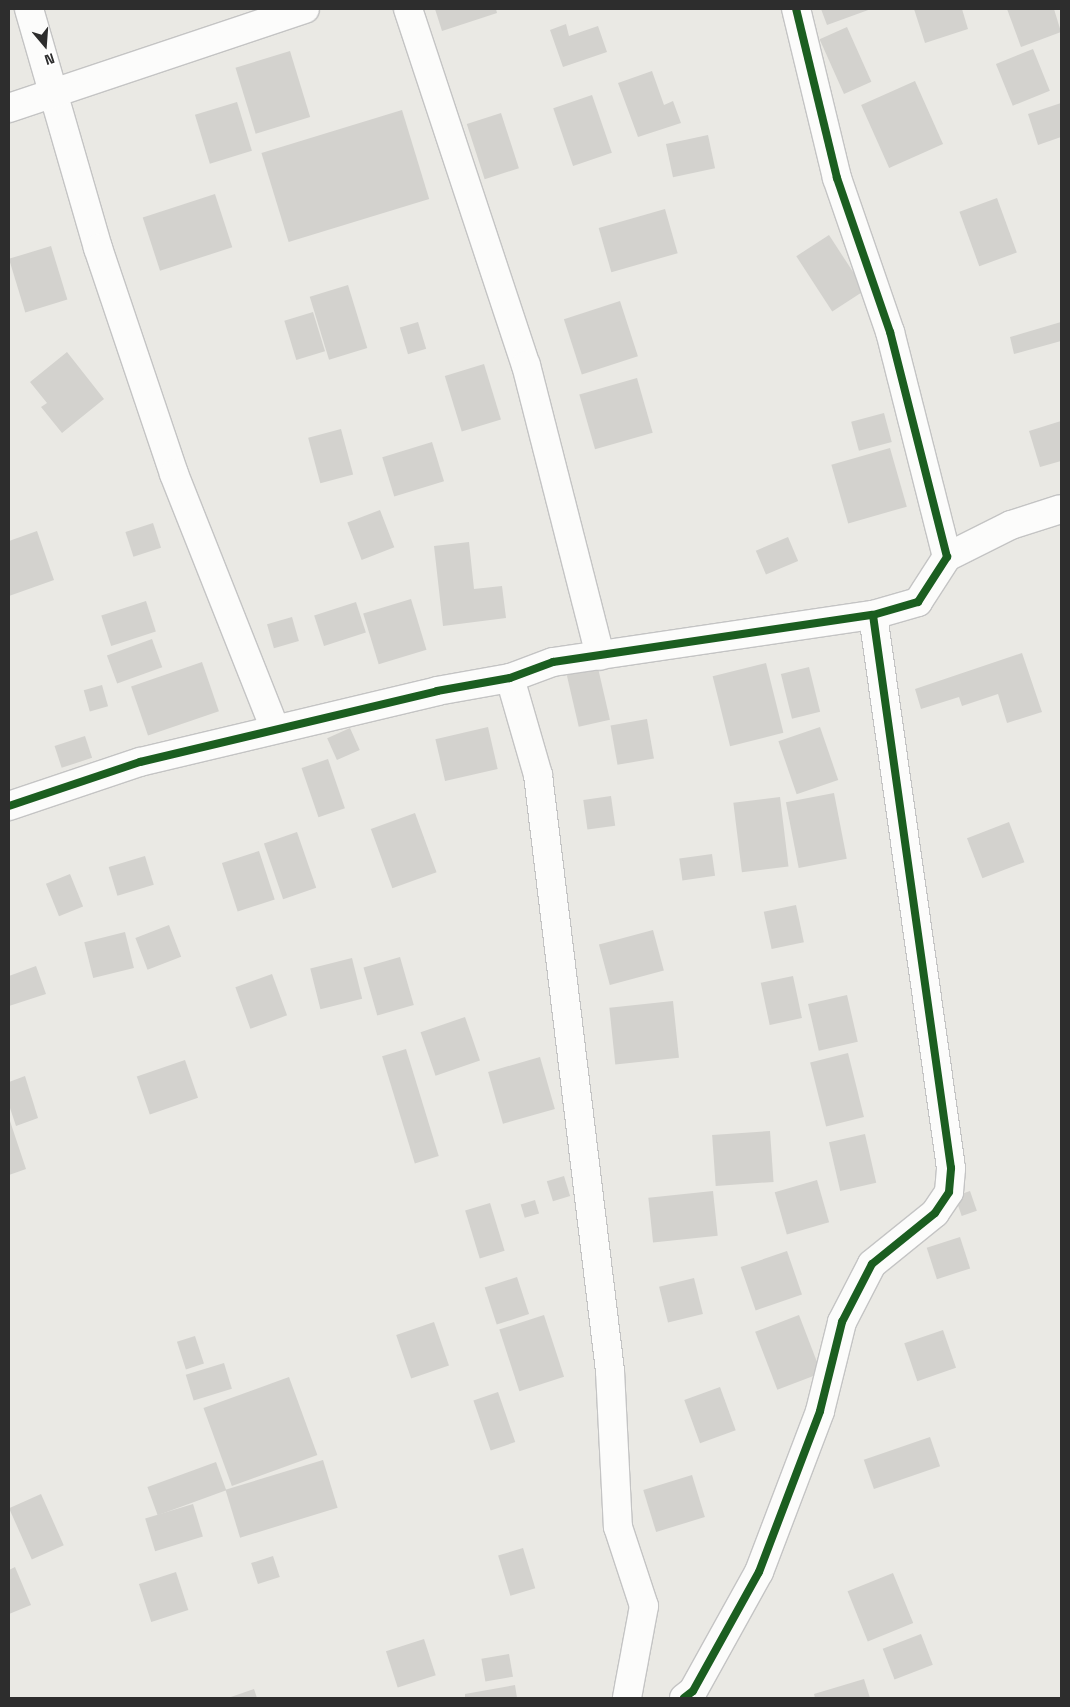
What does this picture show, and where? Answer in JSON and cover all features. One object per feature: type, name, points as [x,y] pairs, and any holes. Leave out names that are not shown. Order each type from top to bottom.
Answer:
[{"type":"street","points":[[29,9],[55,92],[98,248],[174,474],[275,730]]},
{"type":"street","points":[[9,108],[305,9]]},
{"type":"street","points":[[408,9],[526,366],[600,656]]},
{"type":"street","points":[[796,9],[837,178],[890,332],[947,557]]},
{"type":"street","points":[[9,806],[140,762],[438,691],[510,678],[553,662],[873,615],[918,602],[947,557],[1012,525],[1061,509]]},
{"type":"street","points":[[684,1698],[693,1691],[759,1572],[820,1411],[842,1322],[872,1264],[935,1214],[949,1192],[951,1168],[873,615]]},
{"type":"street","points":[[510,678],[539,784],[610,1371],[618,1528],[644,1606],[626,1698]]},
{"type":"building","points":[[435,9],[496,9],[497,13],[442,31]]},
{"type":"building","points":[[821,9],[871,9],[827,25]]},
{"type":"building","points":[[914,9],[962,9],[968,29],[925,43]]},
{"type":"building","points":[[1007,9],[1054,9],[1061,32],[1021,47]]},
{"type":"building","points":[[566,24],[569,36],[598,26],[607,52],[563,67],[550,30]]},
{"type":"building","points":[[847,27],[871,82],[844,94],[820,39]]},
{"type":"building","points":[[1033,49],[1050,91],[1013,106],[996,64]]},
{"type":"building","points":[[290,51],[310,117],[256,134],[235,68]]},
{"type":"building","points":[[652,71],[664,105],[673,101],[681,123],[638,137],[618,83]]},
{"type":"building","points":[[915,81],[943,144],[889,168],[861,105]]},
{"type":"building","points":[[592,95],[612,153],[573,166],[553,108]]},
{"type":"building","points":[[237,102],[252,151],[210,164],[195,115]]},
{"type":"building","points":[[1061,103],[1061,137],[1038,145],[1028,114]]},
{"type":"building","points":[[402,110],[429,199],[289,242],[261,153]]},
{"type":"building","points":[[501,113],[519,168],[485,179],[467,124]]},
{"type":"building","points":[[708,135],[715,168],[673,177],[666,144]]},
{"type":"building","points":[[215,194],[232,247],[160,271],[143,217]]},
{"type":"building","points":[[997,198],[1017,253],[979,266],[959,212]]},
{"type":"building","points":[[665,209],[678,253],[611,272],[599,228]]},
{"type":"building","points":[[829,235],[865,290],[832,312],[796,256]]},
{"type":"building","points":[[51,246],[67,300],[25,312],[9,259]]},
{"type":"building","points":[[348,285],[367,348],[329,360],[310,297]]},
{"type":"building","points":[[620,301],[638,356],[582,374],[564,319]]},
{"type":"building","points":[[313,312],[325,351],[296,360],[284,321]]},
{"type":"building","points":[[418,322],[426,349],[408,354],[400,328]]},
{"type":"building","points":[[1061,322],[1061,341],[1014,354],[1010,337]]},
{"type":"building","points":[[67,352],[104,399],[62,433],[41,407],[47,403],[30,382]]},
{"type":"building","points":[[484,364],[501,419],[462,431],[445,376]]},
{"type":"building","points":[[637,378],[653,433],[595,449],[579,395]]},
{"type":"building","points":[[884,413],[892,442],[859,451],[851,422]]},
{"type":"building","points":[[1061,421],[1061,461],[1040,467],[1029,431]]},
{"type":"building","points":[[341,429],[353,474],[320,483],[308,438]]},
{"type":"building","points":[[432,442],[444,481],[394,496],[382,457]]},
{"type":"building","points":[[890,448],[907,507],[848,523],[831,465]]},
{"type":"building","points":[[380,510],[394,547],[362,560],[347,523]]},
{"type":"building","points":[[153,523],[161,548],[133,557],[125,532]]},
{"type":"building","points":[[37,531],[54,580],[9,596],[9,541]]},
{"type":"building","points":[[788,537],[798,561],[766,575],[756,551]]},
{"type":"building","points":[[469,542],[474,589],[502,586],[506,618],[443,626],[434,546]]},
{"type":"building","points":[[411,599],[426,650],[379,664],[363,614]]},
{"type":"building","points":[[146,601],[156,631],[111,646],[101,616]]},
{"type":"building","points":[[356,602],[366,632],[324,646],[314,616]]},
{"type":"building","points":[[292,617],[299,641],[274,648],[267,624]]},
{"type":"building","points":[[152,639],[162,667],[117,684],[107,655]]},
{"type":"building","points":[[1022,653],[1042,712],[1007,723],[998,694],[962,706],[959,697],[921,709],[915,689]]},
{"type":"building","points":[[202,662],[219,711],[148,736],[131,686]]},
{"type":"building","points":[[766,663],[783,733],[730,746],[713,676]]},
{"type":"building","points":[[809,667],[820,712],[792,719],[781,674]]},
{"type":"building","points":[[598,668],[610,720],[579,727],[567,675]]},
{"type":"building","points":[[102,685],[108,706],[90,711],[84,690]]},
{"type":"building","points":[[647,719],[654,758],[618,765],[611,725]]},
{"type":"building","points":[[488,727],[498,769],[445,781],[435,739]]},
{"type":"building","points":[[820,727],[838,780],[797,794],[778,741]]},
{"type":"building","points":[[350,728],[360,750],[337,760],[327,738]]},
{"type":"building","points":[[85,736],[92,758],[62,768],[55,746]]},
{"type":"building","points":[[328,759],[345,808],[318,817],[302,768]]},
{"type":"building","points":[[834,793],[847,859],[799,868],[786,802]]},
{"type":"building","points":[[611,796],[615,826],[587,830],[583,800]]},
{"type":"building","points":[[780,797],[789,866],[742,872],[733,803]]},
{"type":"building","points":[[415,813],[437,872],[392,888],[371,829]]},
{"type":"building","points":[[1009,822],[1024,862],[982,878],[967,838]]},
{"type":"building","points":[[297,832],[316,888],[283,899],[264,843]]},
{"type":"building","points":[[259,851],[275,900],[238,912],[222,863]]},
{"type":"building","points":[[712,854],[715,876],[682,880],[679,859]]},
{"type":"building","points":[[145,856],[154,885],[117,896],[109,867]]},
{"type":"building","points":[[70,874],[83,906],[59,916],[46,884]]},
{"type":"building","points":[[796,905],[804,942],[772,949],[764,912]]},
{"type":"building","points":[[169,925],[181,957],[148,970],[135,938]]},
{"type":"building","points":[[653,930],[664,971],[610,985],[599,944]]},
{"type":"building","points":[[125,932],[134,968],[93,978],[84,942]]},
{"type":"building","points":[[400,957],[414,1005],[377,1016],[363,967]]},
{"type":"building","points":[[352,958],[362,999],[320,1009],[310,968]]},
{"type":"building","points":[[36,966],[46,994],[9,1006],[9,976]]},
{"type":"building","points":[[272,974],[287,1015],[250,1029],[235,987]]},
{"type":"building","points":[[793,976],[802,1018],[770,1025],[761,983]]},
{"type":"building","points":[[847,995],[858,1042],[819,1051],[808,1004]]},
{"type":"building","points":[[673,1001],[679,1058],[615,1064],[609,1008]]},
{"type":"building","points":[[465,1017],[480,1060],[436,1076],[421,1032]]},
{"type":"building","points":[[406,1049],[439,1156],[415,1163],[382,1056]]},
{"type":"building","points":[[848,1053],[864,1117],[826,1126],[810,1062]]},
{"type":"building","points":[[540,1057],[555,1109],[503,1124],[488,1072]]},
{"type":"building","points":[[185,1060],[198,1098],[150,1114],[137,1077]]},
{"type":"building","points":[[25,1076],[38,1118],[16,1126],[9,1105],[9,1082]]},
{"type":"building","points":[[9,1118],[26,1169],[9,1175]]},
{"type":"building","points":[[770,1131],[774,1182],[716,1186],[712,1135]]},
{"type":"building","points":[[865,1134],[876,1183],[840,1191],[829,1142]]},
{"type":"building","points":[[564,1176],[570,1196],[553,1201],[547,1181]]},
{"type":"building","points":[[817,1180],[829,1222],[787,1234],[775,1192]]},
{"type":"building","points":[[713,1191],[718,1236],[653,1243],[648,1198]]},
{"type":"building","points":[[970,1191],[977,1211],[962,1216],[955,1196]]},
{"type":"building","points":[[535,1200],[539,1213],[525,1218],[521,1204]]},
{"type":"building","points":[[490,1203],[505,1251],[480,1258],[465,1211]]},
{"type":"building","points":[[960,1237],[970,1268],[937,1279],[927,1248]]},
{"type":"building","points":[[787,1251],[802,1294],[756,1310],[741,1267]]},
{"type":"building","points":[[517,1277],[529,1314],[497,1325],[485,1288]]},
{"type":"building","points":[[694,1278],[703,1314],[668,1323],[659,1287]]},
{"type":"building","points":[[544,1315],[564,1377],[519,1391],[499,1330]]},
{"type":"building","points":[[799,1315],[821,1373],[777,1390],[755,1332]]},
{"type":"building","points":[[434,1322],[449,1365],[411,1379],[396,1335]]},
{"type":"building","points":[[943,1330],[956,1368],[917,1381],[904,1343]]},
{"type":"building","points":[[195,1336],[204,1364],[186,1369],[177,1342]]},
{"type":"building","points":[[224,1363],[232,1389],[194,1401],[186,1375]]},
{"type":"building","points":[[289,1377],[317,1455],[232,1486],[203,1408]]},
{"type":"building","points":[[720,1387],[736,1430],[700,1443],[684,1400]]},
{"type":"building","points":[[498,1392],[515,1442],[491,1451],[473,1400]]},
{"type":"building","points":[[930,1437],[940,1466],[874,1489],[864,1460]]},
{"type":"building","points":[[323,1460],[338,1508],[240,1538],[225,1490]]},
{"type":"building","points":[[216,1462],[226,1490],[158,1515],[147,1487]]},
{"type":"building","points":[[692,1475],[705,1517],[656,1532],[643,1490]]},
{"type":"building","points":[[41,1494],[64,1545],[32,1559],[9,1508]]},
{"type":"building","points":[[193,1504],[203,1537],[155,1551],[145,1519]]},
{"type":"building","points":[[523,1548],[535,1588],[510,1596],[498,1556]]},
{"type":"building","points":[[273,1556],[280,1577],[258,1584],[251,1563]]},
{"type":"building","points":[[15,1567],[31,1605],[9,1614],[9,1570]]},
{"type":"building","points":[[176,1572],[188,1610],[151,1622],[139,1584]]},
{"type":"building","points":[[893,1573],[913,1623],[868,1641],[848,1591]]},
{"type":"building","points":[[921,1634],[933,1665],[895,1680],[883,1649]]},
{"type":"building","points":[[424,1639],[436,1675],[398,1688],[386,1651]]},
{"type":"building","points":[[509,1654],[513,1677],[485,1682],[481,1659]]},
{"type":"building","points":[[864,1679],[870,1698],[815,1698],[814,1694]]},
{"type":"building","points":[[515,1685],[517,1698],[465,1698],[465,1694]]},
{"type":"building","points":[[254,1689],[257,1698],[228,1698]]},
{"type":"cycle path","points":[[9,806],[140,762],[437,691],[510,678],[553,662],[873,615],[918,602],[947,557],[890,332],[837,178],[796,9]]},
{"type":"cycle path","points":[[684,1698],[693,1691],[759,1572],[820,1411],[842,1322],[872,1264],[935,1213],[949,1192],[951,1168],[873,615]]}]
